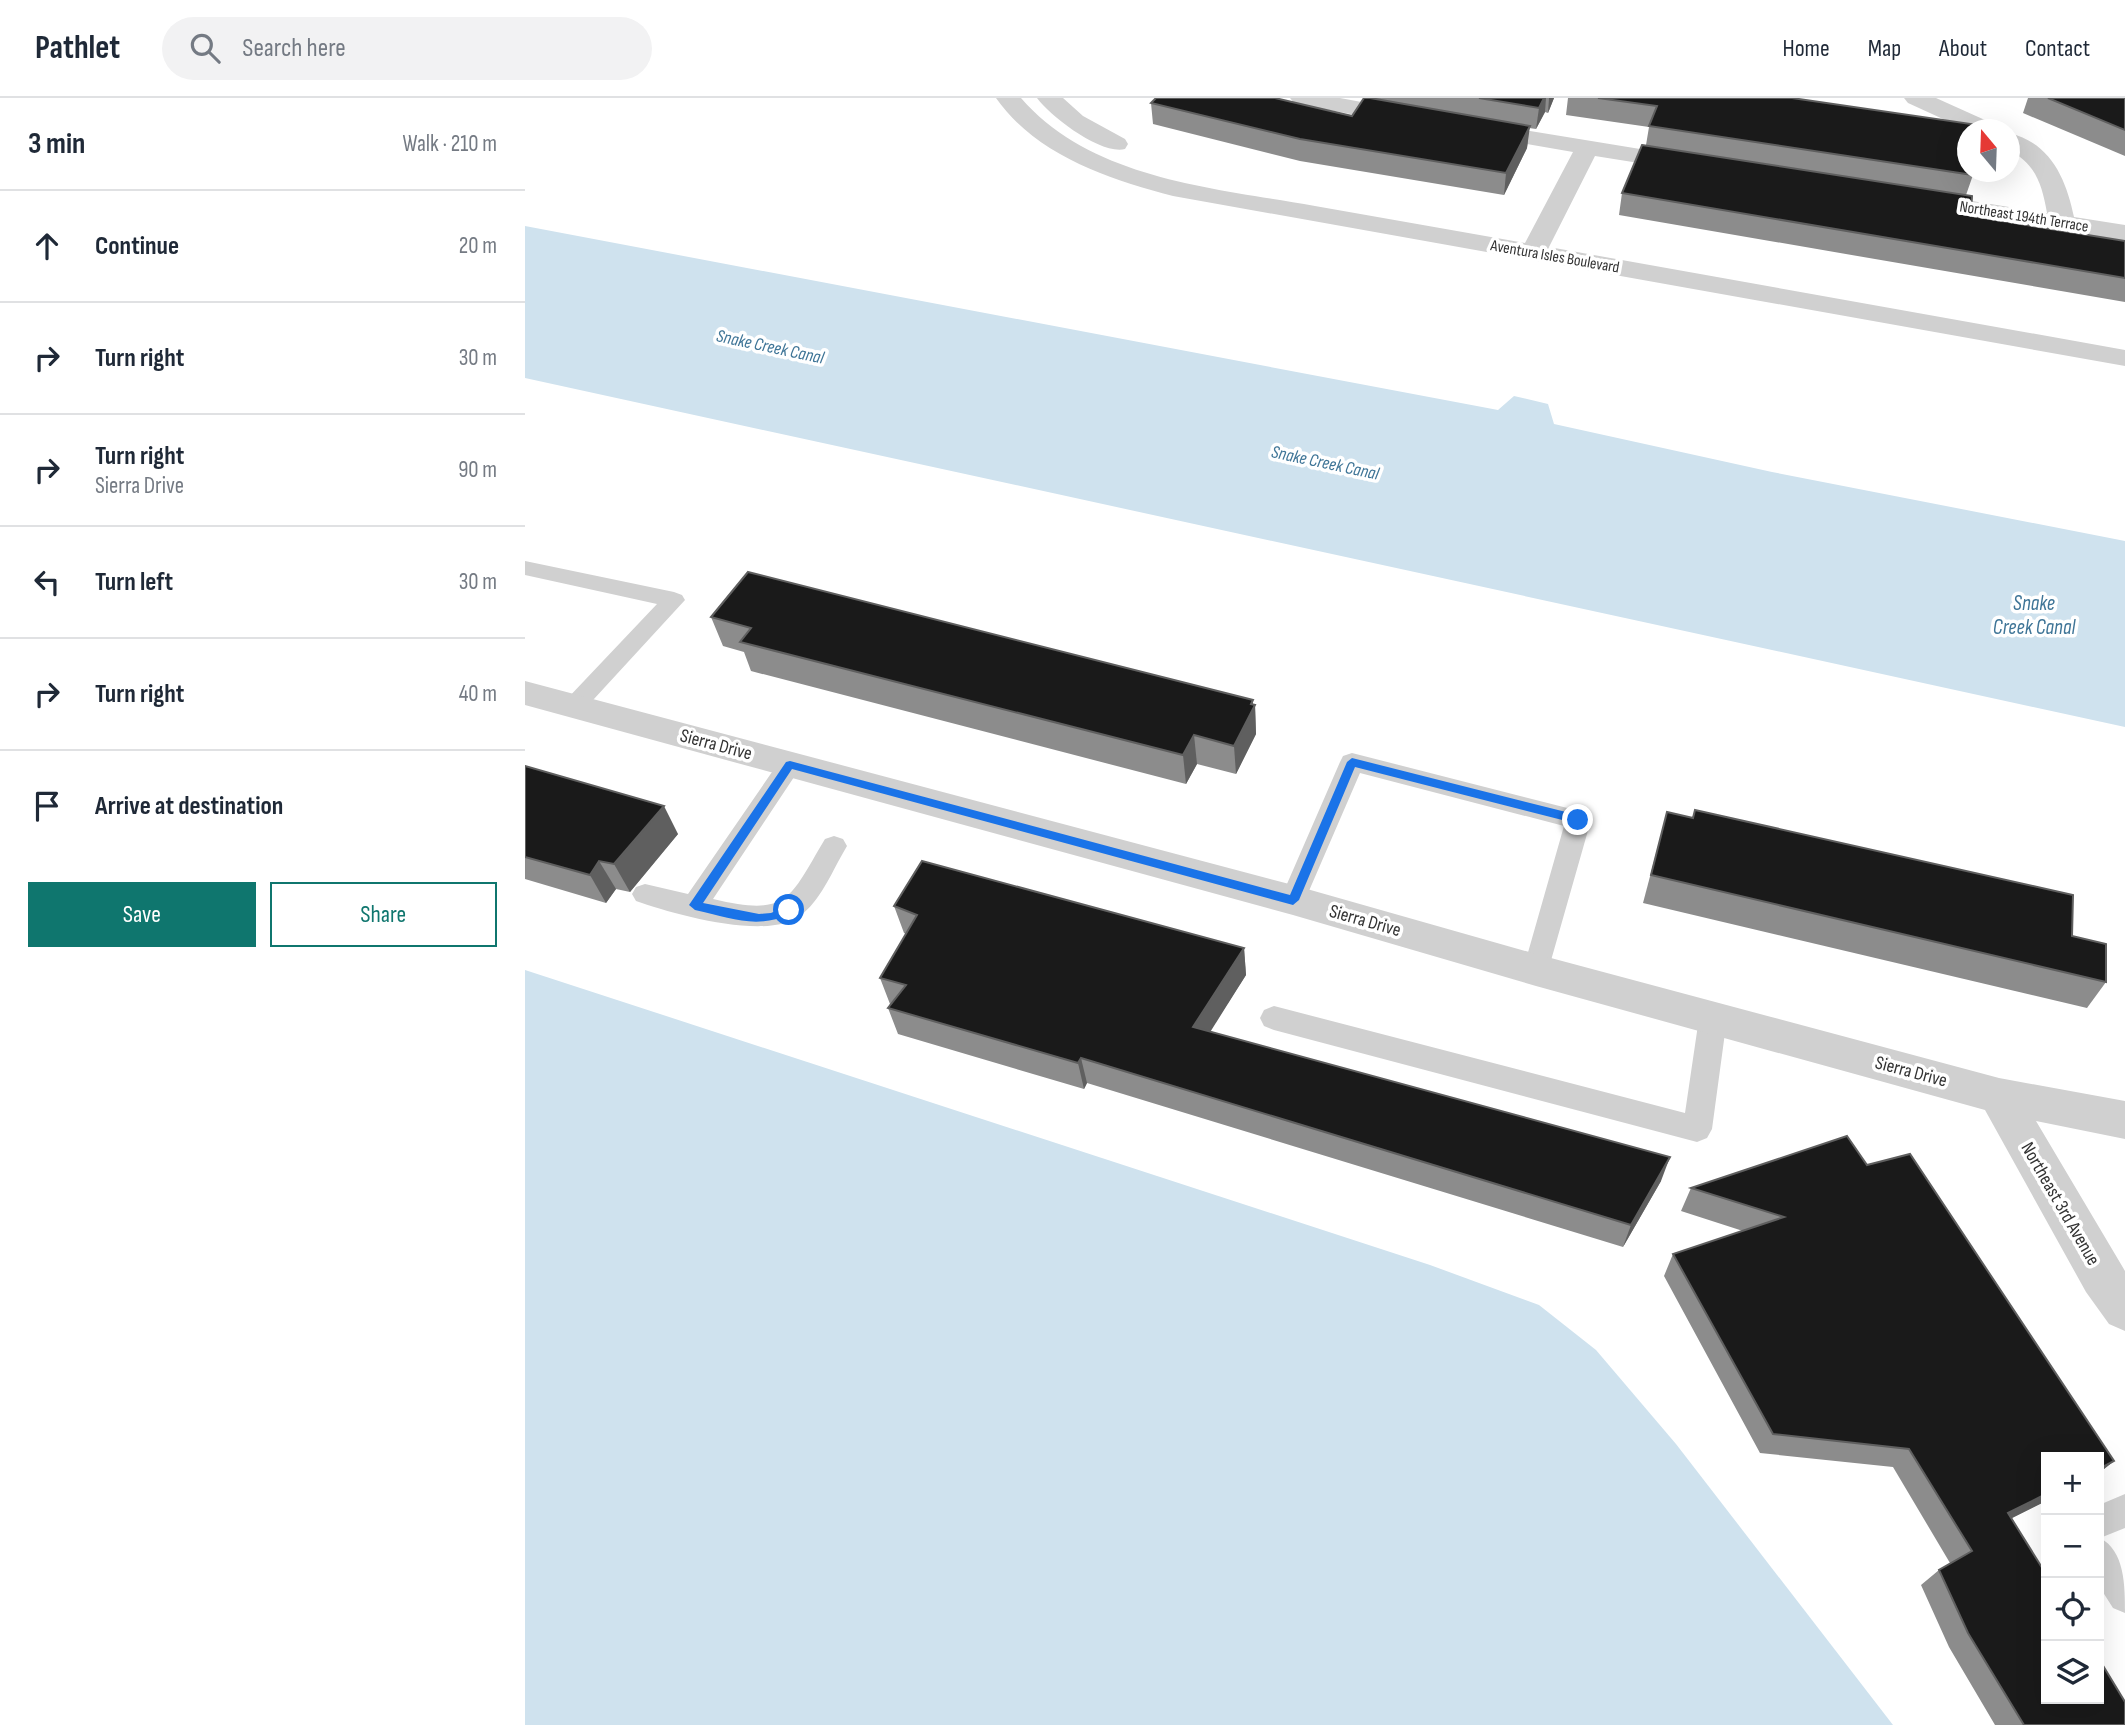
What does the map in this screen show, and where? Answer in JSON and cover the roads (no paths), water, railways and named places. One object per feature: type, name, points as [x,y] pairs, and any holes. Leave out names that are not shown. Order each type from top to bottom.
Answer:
[{"type":"street","name":"Aventura Isles Boulevard","points":[[1008,98],[1045,134],[1127,175],[1225,199],[1538,243],[2125,333]]},
{"type":"street","name":"Aventura Isles Boulevard","points":[[1049,98],[1075,121],[1117,145],[1184,168],[1538,243],[2125,358]]},
{"type":"street","points":[[1302,98],[1430,122]]},
{"type":"street","points":[[1916,98],[1963,119]]},
{"type":"street","points":[[1456,126],[1709,167]]},
{"type":"street","points":[[2020,147],[2045,164],[2054,184],[2062,223]]},
{"type":"street","points":[[1538,243],[1587,148]]},
{"type":"street","name":"Northeast 194th Terrace","points":[[1899,197],[2125,233]]},
{"type":"street","name":"Sierra Drive","points":[[525,693],[1293,900],[1536,970],[1999,1096],[2125,1120]]},
{"type":"street","name":"Northeast 3rd Avenue","points":[[1999,1096],[2102,1277],[2125,1309]]},
{"type":"lane","points":[[525,568],[674,600],[574,706]]},
{"type":"lane","points":[[1293,900],[1352,762],[1578,820],[1536,970]]},
{"type":"lane","points":[[695,905],[790,765]]},
{"type":"lane","points":[[645,894],[730,914],[772,917],[789,910],[804,896],[834,846]]},
{"type":"lane","points":[[1274,1018],[1697,1129],[1713,1018]]},
{"type":"lane","points":[[2104,1520],[2125,1511]]},
{"type":"lane","points":[[2104,1563],[2125,1596]]},
{"type":"water","name":"Snake Creek Canal","points":[[525,226],[1498,410],[1514,396],[1548,404],[1554,424],[1772,472],[2125,541],[2125,727],[525,378]]},
{"type":"water","points":[[525,970],[1430,1265],[1539,1305],[1596,1350],[1676,1444],[1893,1725],[525,1725]]}]
